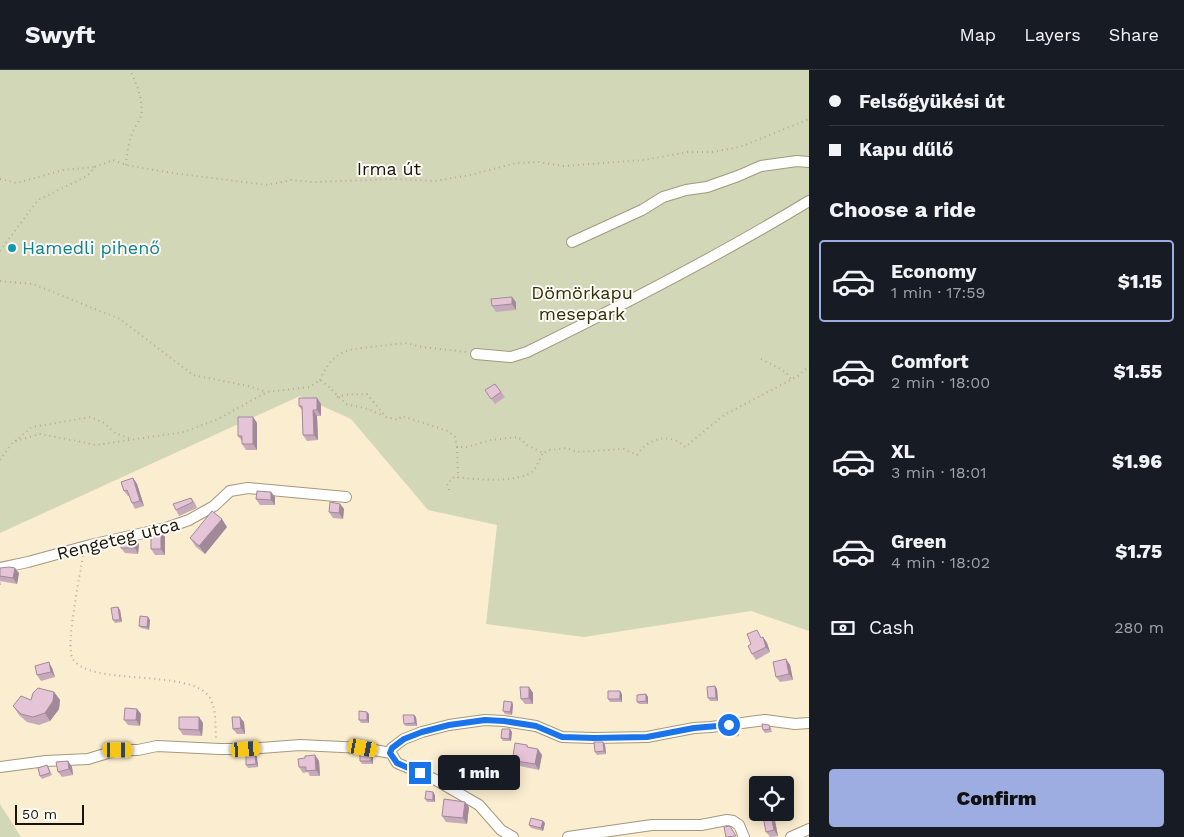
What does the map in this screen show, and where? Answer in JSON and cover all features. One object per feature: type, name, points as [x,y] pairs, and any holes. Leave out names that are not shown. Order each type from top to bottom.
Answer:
[{"type":"street","points":[[572,242],[642,210],[663,197],[686,190],[707,187],[761,166],[797,161],[809,162]]},
{"type":"street","points":[[476,354],[511,357],[526,352],[633,300],[719,254],[809,201]]},
{"type":"street","name":"Rengeteg utca","points":[[0,568],[84,546],[166,528],[189,520],[214,506],[230,492],[248,488],[346,497]]},
{"type":"street","points":[[390,753],[392,748],[404,739],[422,732],[449,725],[485,720],[536,726],[562,737],[594,738],[647,737],[694,728],[765,720],[795,724],[809,723]]},
{"type":"street","points":[[0,767],[46,761],[88,759],[118,750],[138,750],[157,746],[216,749],[300,745],[363,748],[390,753],[397,763],[434,778],[479,804],[501,830],[513,837]]},
{"type":"street","points":[[568,837],[652,825],[701,825],[727,820],[739,825],[744,837]]},
{"type":"street","points":[[791,837],[809,829]]},
{"type":"path","points":[[126,165],[132,135],[141,115],[135,80],[130,70]]},
{"type":"path","name":"Irma út","points":[[0,251],[38,200],[87,176],[96,167],[113,160],[126,165],[268,185],[291,180],[314,182],[395,179],[435,181],[470,175],[516,163],[540,162],[564,166],[644,160],[688,152],[712,152],[740,147],[809,118]]},
{"type":"path","points":[[0,179],[18,183],[64,170],[96,167]]},
{"type":"path","points":[[0,281],[33,284],[120,319],[193,375],[248,386],[267,392]]},
{"type":"path","points":[[13,442],[39,434],[96,446],[184,432],[218,419],[267,392],[310,387],[320,380],[326,366],[332,360],[347,350],[405,343],[476,354]]},
{"type":"path","points":[[761,359],[786,372],[791,380]]},
{"type":"path","points":[[448,490],[447,484],[454,477],[490,480],[516,478],[532,472],[542,453],[550,450],[567,448],[576,452],[624,448],[637,455],[640,450],[651,442],[663,437],[681,442],[685,447],[724,415],[791,380],[809,366]]},
{"type":"path","points":[[320,380],[346,404],[368,409],[398,420],[402,416],[448,431],[455,437],[458,477]]},
{"type":"path","points":[[337,397],[352,392],[367,394],[386,417]]},
{"type":"path","points":[[0,460],[13,442],[32,427],[91,417],[104,423],[115,433],[132,440]]},
{"type":"path","points":[[457,447],[467,447],[491,440],[518,437],[527,445],[542,453]]},
{"type":"path","points":[[84,546],[71,636],[72,656],[75,662],[90,670],[177,682],[205,692],[214,707],[216,749]]},
{"type":"green space","name":"Dömörkapu mesepark","points":[[0,70],[809,70],[809,631],[751,611],[584,637],[486,624],[497,525],[428,510],[351,419],[300,396],[0,533]]},
{"type":"green space","points":[[0,804],[21,837],[0,837]]},
{"type":"building","points":[[512,297],[512,304],[492,306],[491,299]]},
{"type":"building","points":[[495,384],[501,392],[491,399],[485,390]]},
{"type":"building","points":[[299,398],[317,398],[317,410],[313,410],[314,435],[303,435],[302,406],[299,406]]},
{"type":"building","points":[[238,417],[253,417],[253,444],[242,444],[242,436],[238,436]]},
{"type":"building","points":[[133,478],[140,501],[132,503],[127,490],[124,491],[121,482]]},
{"type":"building","points":[[257,491],[271,492],[271,500],[256,499]]},
{"type":"building","points":[[191,498],[193,502],[176,510],[173,504]]},
{"type":"building","points":[[330,502],[340,504],[339,513],[329,512]]},
{"type":"building","points":[[212,511],[222,519],[199,546],[190,538]]},
{"type":"building","points":[[151,532],[161,532],[161,549],[151,549]]},
{"type":"building","points":[[135,538],[135,548],[121,548],[121,539]]},
{"type":"building","points":[[0,568],[15,568],[13,578],[0,576]]},
{"type":"building","points":[[118,607],[120,620],[113,620],[111,608]]},
{"type":"building","points":[[140,616],[148,617],[147,627],[139,626]]},
{"type":"building","points":[[757,630],[761,638],[763,637],[766,647],[752,654],[748,646],[751,644],[747,634]]},
{"type":"building","points":[[786,659],[789,674],[776,677],[773,662]]},
{"type":"building","points":[[49,662],[51,672],[37,675],[35,666]]},
{"type":"building","points":[[715,686],[716,698],[708,698],[707,687]]},
{"type":"building","points":[[520,687],[529,687],[529,698],[521,699]]},
{"type":"building","points":[[38,688],[54,692],[53,701],[45,713],[33,717],[21,714],[13,706],[21,696],[31,700],[33,693]]},
{"type":"building","points":[[608,691],[620,691],[620,699],[608,699]]},
{"type":"building","points":[[646,694],[646,701],[637,702],[637,695]]},
{"type":"building","points":[[504,701],[512,702],[510,712],[503,711]]},
{"type":"building","points":[[125,708],[137,709],[136,720],[124,720]]},
{"type":"building","points":[[359,711],[367,712],[367,720],[359,720]]},
{"type":"building","points":[[403,715],[414,715],[415,723],[404,724]]},
{"type":"building","points":[[179,717],[199,717],[199,730],[179,729]]},
{"type":"building","points":[[232,717],[240,717],[241,728],[233,729]]},
{"type":"building","points":[[762,724],[769,725],[770,729],[763,730]]},
{"type":"building","points":[[737,728],[737,733],[728,734],[728,729]]},
{"type":"building","points":[[502,729],[510,729],[509,739],[501,738]]},
{"type":"building","points":[[594,742],[603,742],[604,751],[595,752]]},
{"type":"building","points":[[515,743],[538,749],[535,764],[516,761],[517,757],[513,756]]},
{"type":"building","points":[[360,753],[371,754],[371,761],[360,761]]},
{"type":"building","points":[[255,754],[256,764],[246,765],[246,755]]},
{"type":"building","points":[[315,755],[316,770],[306,771],[306,767],[299,767],[298,759]]},
{"type":"building","points":[[68,761],[69,769],[58,772],[56,762]]},
{"type":"building","points":[[47,765],[50,773],[40,776],[38,768]]},
{"type":"building","points":[[426,791],[433,792],[433,800],[425,799]]},
{"type":"building","points":[[444,799],[465,802],[463,818],[442,816]]},
{"type":"building","points":[[531,818],[543,821],[541,828],[529,825]]},
{"type":"building","points":[[764,821],[772,821],[774,830],[766,832]]},
{"type":"building","points":[[730,826],[736,836],[726,837],[724,827]]},
{"type":"place","name":"Hamedli pihenő","points":[[12,248]]},
{"type":"route","points":[[420,773],[397,763],[390,753],[392,748],[404,739],[449,725],[485,720],[504,721],[536,726],[562,737],[594,738],[647,737],[694,728],[729,725]]}]
